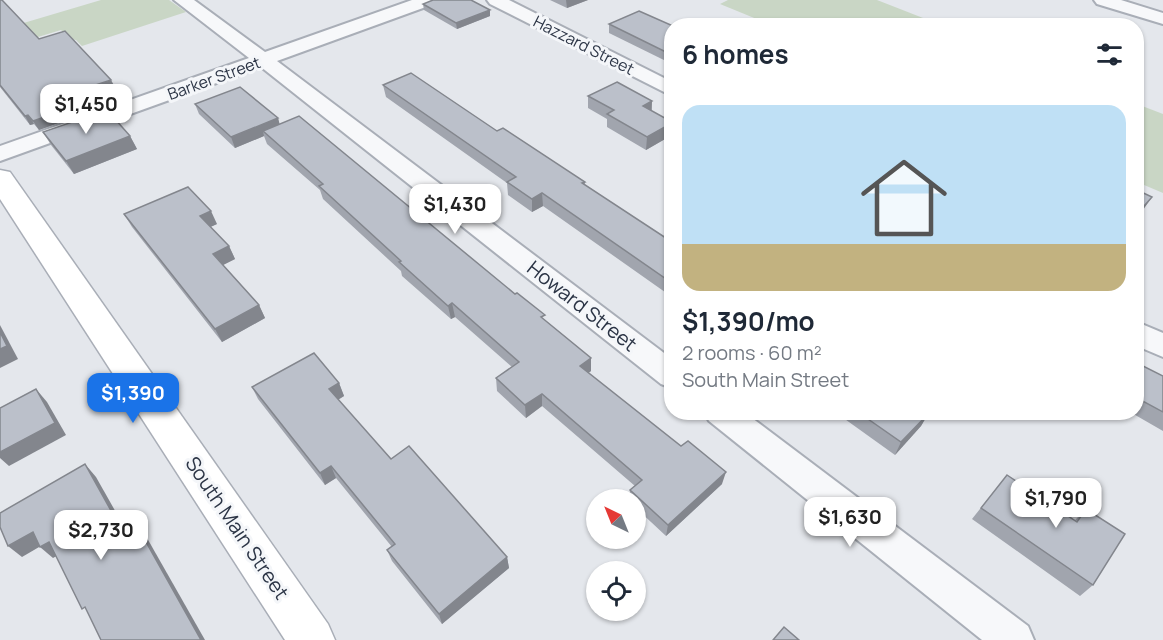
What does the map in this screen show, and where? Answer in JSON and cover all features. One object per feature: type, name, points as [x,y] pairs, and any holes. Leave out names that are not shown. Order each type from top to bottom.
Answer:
[{"type":"street","name":"Howard Street","points":[[183,0],[264,60],[664,370]]},
{"type":"street","name":"Barker Street","points":[[0,154],[428,0]]},
{"type":"street","name":"Hazzard Street","points":[[496,0],[664,86]]},
{"type":"street","points":[[1103,0],[1163,19]]},
{"type":"street","name":"South Main Street","points":[[0,178],[312,640]]},
{"type":"street","points":[[1144,336],[1163,346]]},
{"type":"street","points":[[730,420],[1014,640]]},
{"type":"green space","points":[[101,0],[169,0],[186,12],[82,46],[61,30],[5,47],[0,30]]},
{"type":"green space","points":[[728,0],[877,0],[923,18],[754,18],[720,4]]},
{"type":"green space","points":[[1144,107],[1163,114],[1163,193],[1144,185]]},
{"type":"building","points":[[0,0],[39,39],[65,31],[111,80],[86,88],[96,99],[33,121],[28,115],[25,116],[0,85]]},
{"type":"building","points":[[433,0],[471,0],[490,10],[456,23],[423,4]]},
{"type":"building","points":[[639,11],[664,22],[664,51],[609,24]]},
{"type":"building","points":[[411,73],[497,131],[503,128],[585,182],[582,183],[664,237],[664,277],[542,193],[532,199],[507,182],[516,177],[383,85]]},
{"type":"building","points":[[617,82],[652,101],[643,106],[664,118],[664,127],[647,137],[607,114],[614,110],[588,96]]},
{"type":"building","points":[[240,87],[278,118],[231,137],[195,104]]},
{"type":"building","points":[[107,110],[130,136],[66,161],[43,132]]},
{"type":"building","points":[[299,116],[515,294],[517,293],[545,315],[541,317],[591,358],[580,366],[681,446],[688,441],[726,472],[668,525],[646,505],[646,489],[631,489],[642,480],[542,394],[525,405],[496,378],[519,362],[452,303],[448,306],[399,262],[401,261],[319,186],[323,184],[263,131]]},
{"type":"building","points":[[188,187],[211,211],[200,216],[229,246],[213,254],[259,305],[215,329],[124,214]]},
{"type":"building","points":[[1144,193],[1152,197],[1144,206]]},
{"type":"building","points":[[0,332],[7,346],[0,349]]},
{"type":"building","points":[[314,353],[339,383],[329,389],[391,459],[409,446],[507,557],[439,614],[387,550],[395,544],[331,466],[320,473],[252,387]]},
{"type":"building","points":[[1144,366],[1163,376],[1163,412],[1144,402]]},
{"type":"building","points":[[36,389],[55,423],[0,452],[0,408]]},
{"type":"building","points":[[869,420],[922,420],[901,442]]},
{"type":"building","points":[[85,464],[124,534],[137,526],[201,640],[101,640],[85,607],[82,609],[49,542],[40,547],[33,532],[8,546],[0,527],[0,513]]},
{"type":"building","points":[[1007,475],[1077,522],[1086,509],[1125,534],[1093,585],[981,508]]},
{"type":"building","points":[[784,627],[799,640],[773,640]]}]
